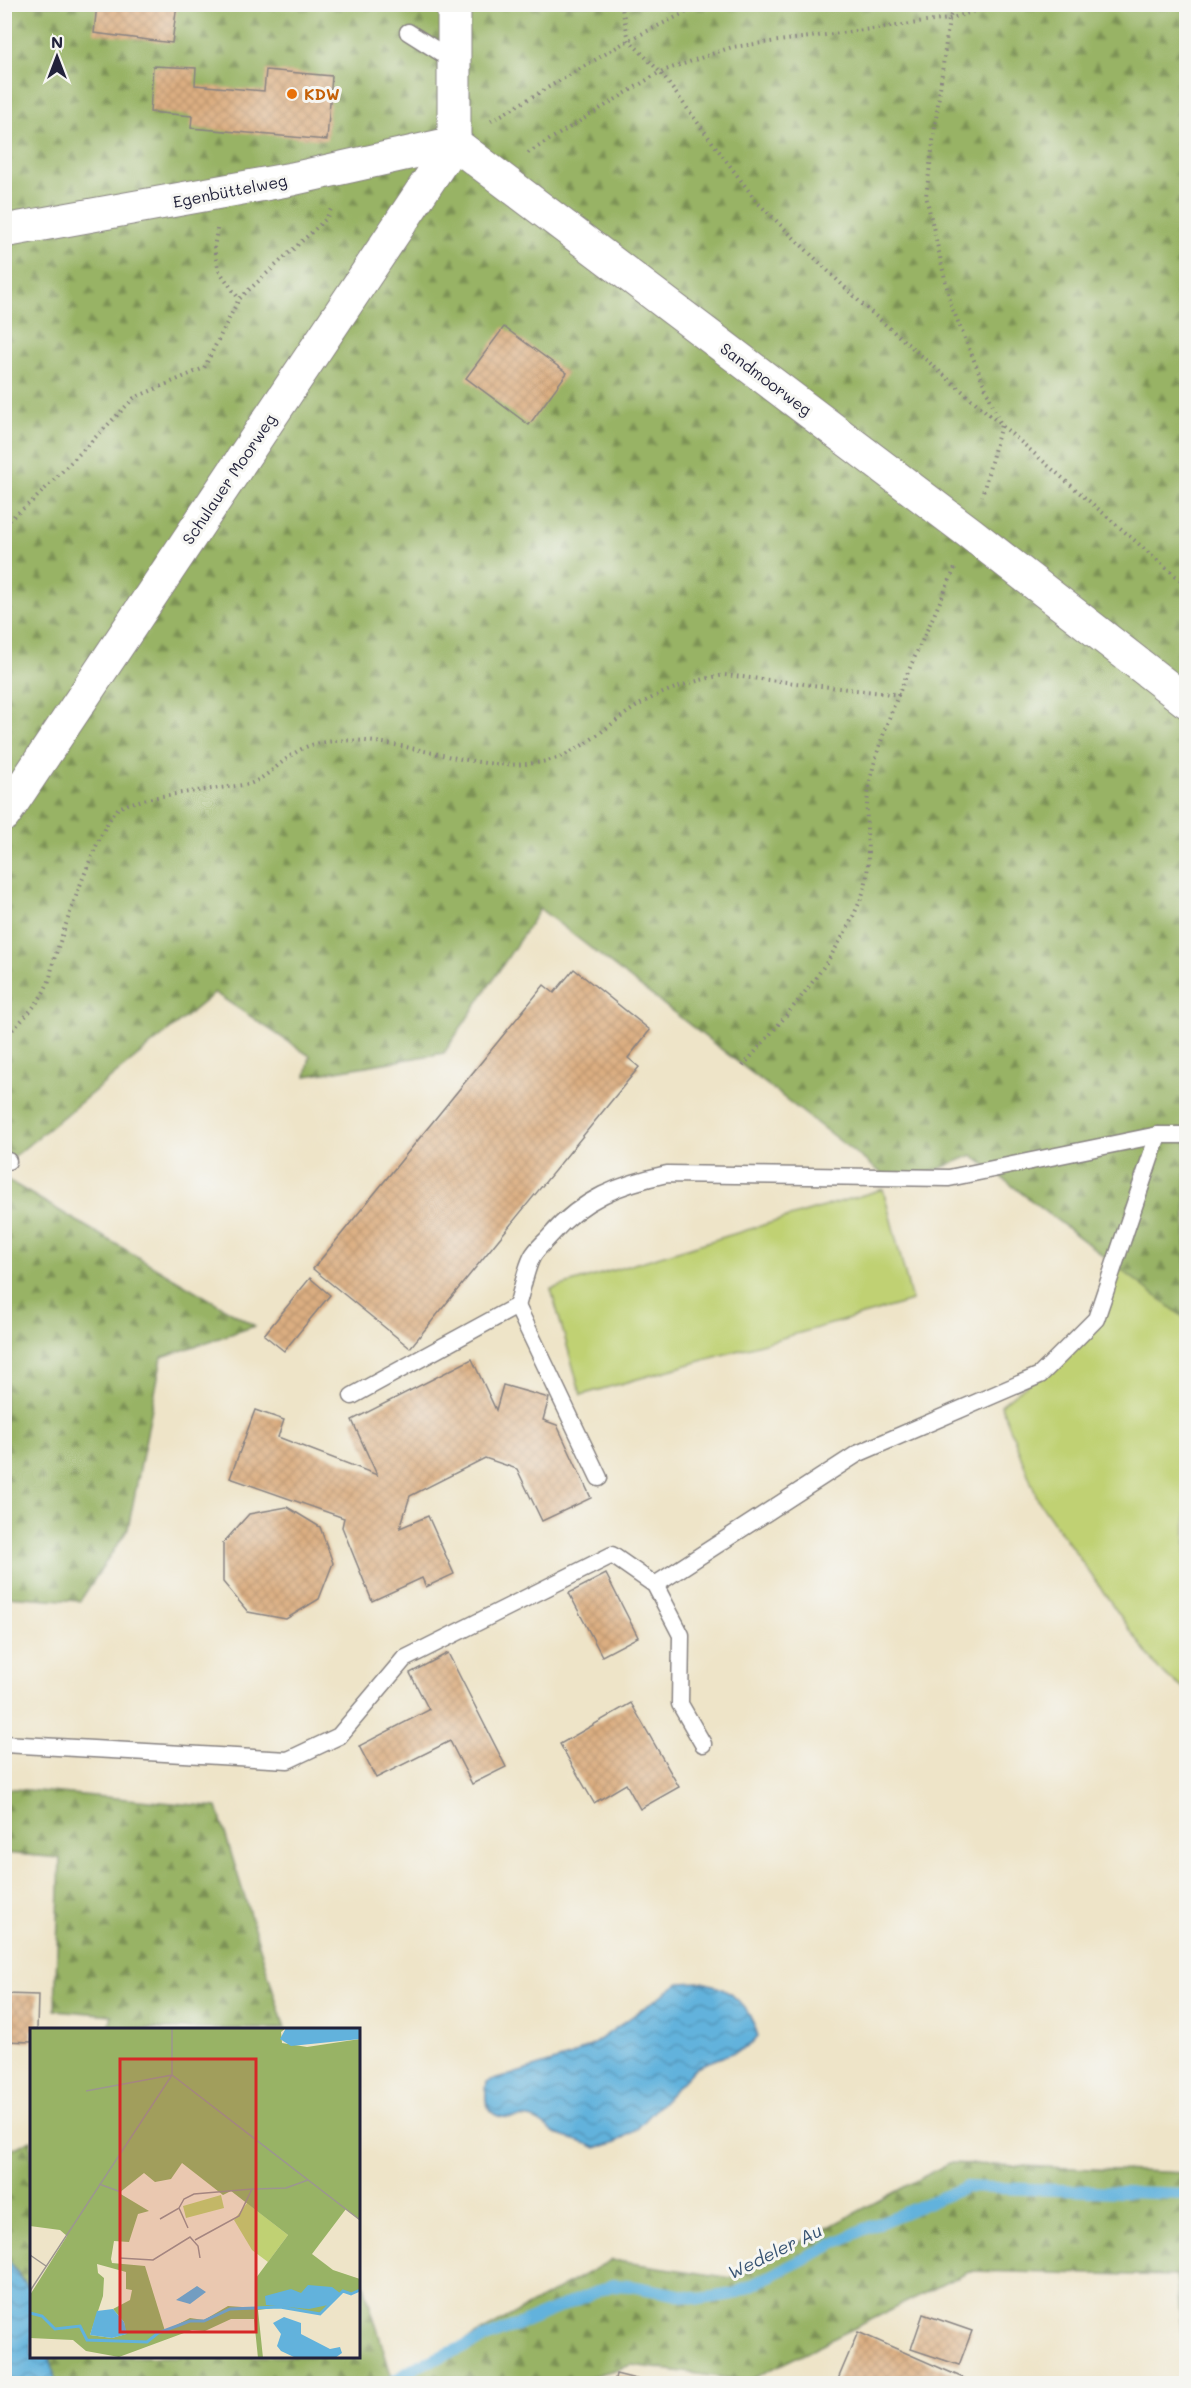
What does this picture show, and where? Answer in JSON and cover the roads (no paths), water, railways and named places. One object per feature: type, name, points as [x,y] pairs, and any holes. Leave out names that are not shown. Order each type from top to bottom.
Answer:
[{"type":"street","points":[[454,4],[454,142]]},
{"type":"street","name":"Sandmoorweg","points":[[454,142],[970,533],[1186,701]]},
{"type":"street","name":"Egenbüttelweg","points":[[4,231],[197,197],[454,142]]},
{"type":"street","name":"Schulauer Moorweg","points":[[4,815],[454,142]]},
{"type":"lane","points":[[408,32],[454,61]]},
{"type":"lane","points":[[599,1478],[517,1306],[532,1257],[575,1210],[611,1189],[647,1178],[679,1174],[950,1178],[1158,1136],[1186,1135]]},
{"type":"lane","points":[[655,1585],[857,1454],[1040,1374],[1096,1319],[1158,1136]]},
{"type":"lane","points":[[352,1396],[517,1306]]},
{"type":"lane","points":[[4,1744],[288,1760],[339,1736],[404,1659],[612,1555],[655,1585],[681,1635],[680,1704],[704,1744]]},
{"type":"water","points":[[702,1982],[722,1989],[738,2000],[750,2016],[758,2036],[748,2047],[696,2067],[636,2130],[617,2142],[596,2148],[557,2134],[533,2119],[497,2116],[487,2106],[487,2082],[569,2057],[592,2045],[679,1983]]},
{"type":"water","points":[[5,2256],[30,2290],[30,2358],[50,2358],[56,2383],[5,2383]]},
{"type":"waterway","name":"Wedeler Au","points":[[389,2384],[418,2366],[613,2285],[631,2286],[700,2299],[734,2294],[860,2231],[966,2187],[1186,2194]]},
{"type":"place","name":"KDW","points":[[292,94]]}]
